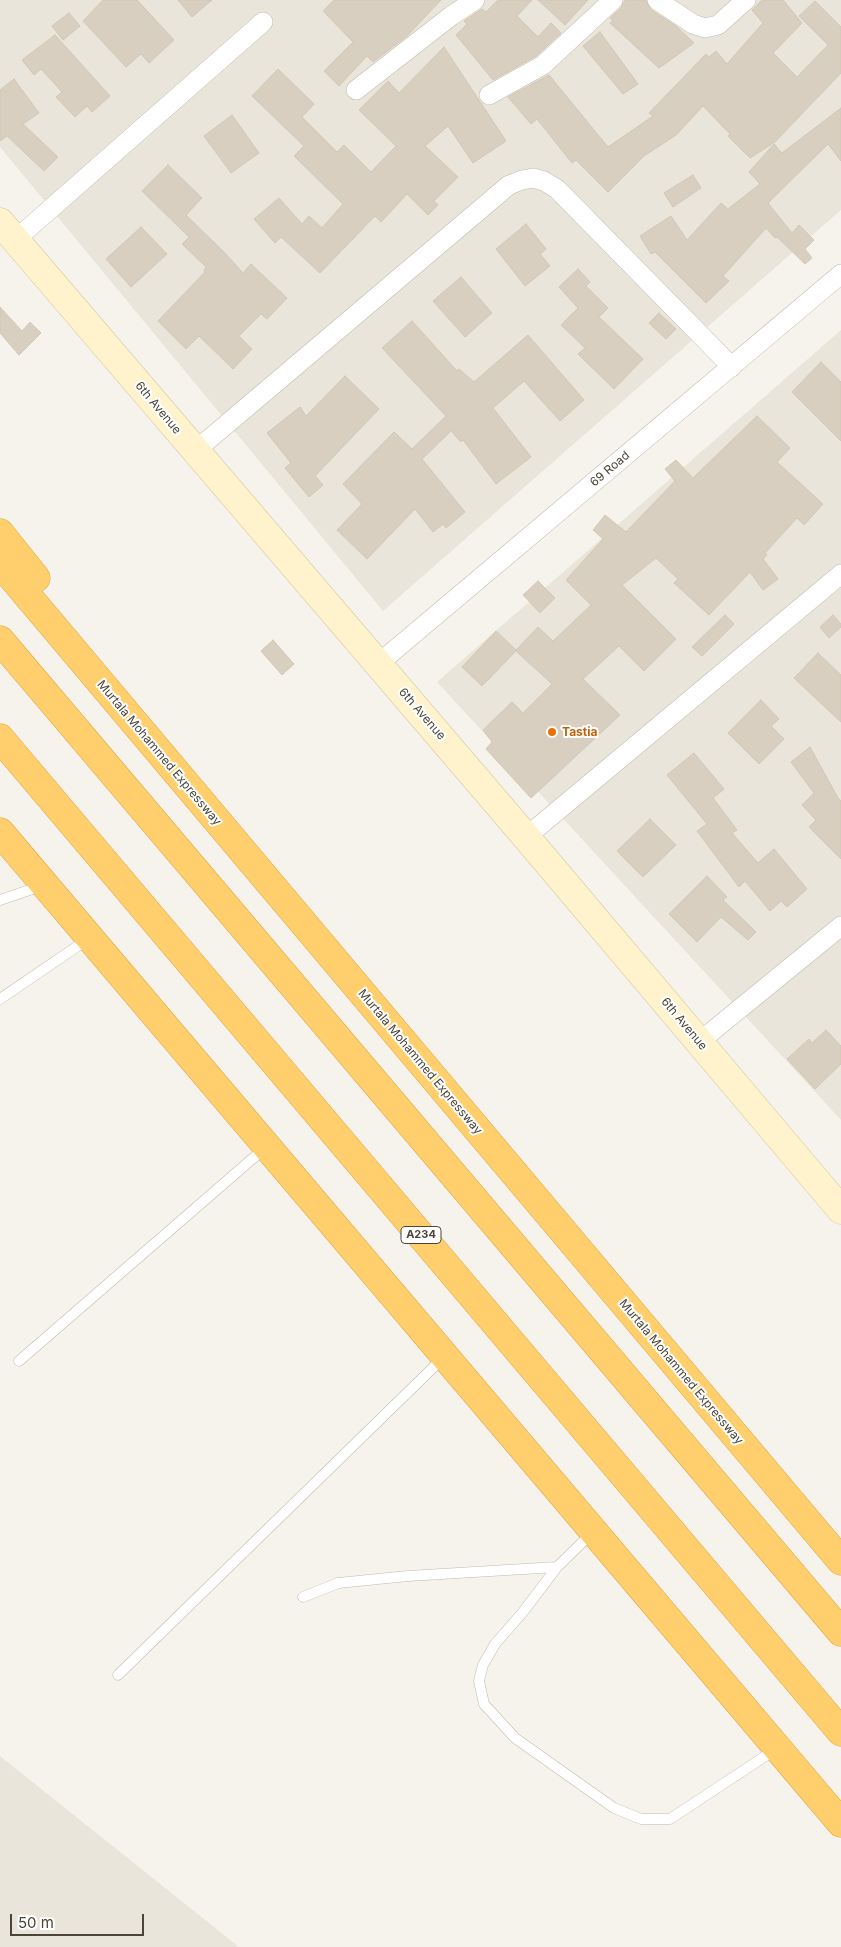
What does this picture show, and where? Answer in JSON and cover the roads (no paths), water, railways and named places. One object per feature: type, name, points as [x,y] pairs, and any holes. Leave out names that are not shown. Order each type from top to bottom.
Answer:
[{"type":"highway","points":[[0,534],[23,561],[70,624],[100,683]]},
{"type":"highway","name":"Murtala Mohammed Expressway","points":[[0,563],[841,1560]]},
{"type":"highway","points":[[0,640],[841,1632]]},
{"type":"highway","name":"A234","points":[[0,738],[841,1732]]},
{"type":"highway","points":[[0,832],[841,1823]]},
{"type":"highway","points":[[807,1783],[841,1845]]},
{"type":"street","points":[[356,90],[475,0]]},
{"type":"street","points":[[489,95],[543,65],[613,0]]},
{"type":"street","points":[[657,0],[693,24],[705,28],[718,25],[746,0]]},
{"type":"street","points":[[8,231],[263,22]]},
{"type":"street","points":[[195,451],[509,185],[533,178],[544,181],[556,189],[732,367]]},
{"type":"street","name":"6th Avenue","points":[[8,231],[526,837],[841,1210]]},
{"type":"street","name":"69 Road","points":[[378,664],[841,274]]},
{"type":"street","points":[[526,837],[841,574]]},
{"type":"street","points":[[699,1042],[841,926]]},
{"type":"lane","points":[[0,900],[44,884]]},
{"type":"lane","points":[[0,999],[89,938]]},
{"type":"lane","points":[[18,1361],[266,1147]]},
{"type":"lane","points":[[118,1675],[444,1356]]},
{"type":"lane","points":[[594,1532],[557,1567],[523,1612],[495,1644],[483,1665],[478,1682],[484,1704],[515,1738],[614,1808],[641,1819],[670,1819],[776,1748]]},
{"type":"lane","points":[[303,1597],[338,1583],[408,1576],[557,1567]]},
{"type":"place","name":"Tastia","points":[[552,732]]}]
